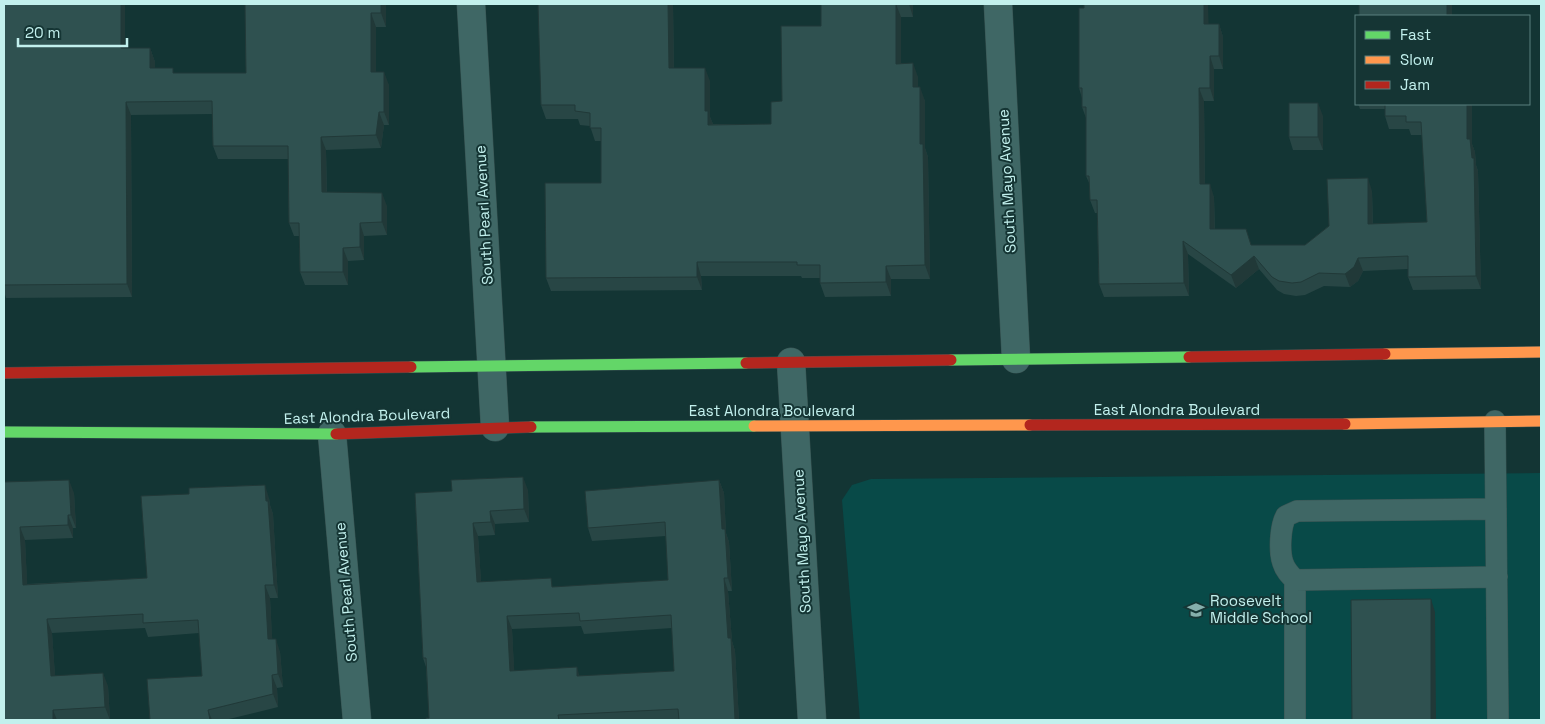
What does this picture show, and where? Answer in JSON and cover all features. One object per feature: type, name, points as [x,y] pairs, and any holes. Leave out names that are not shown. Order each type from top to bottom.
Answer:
[{"type":"main road","points":[[4,373],[1541,352]]},
{"type":"main road","name":"East Alondra Boulevard","points":[[4,432],[332,434],[495,427],[1310,424],[1541,420]]},
{"type":"street","name":"South Pearl Avenue","points":[[471,4],[495,427]]},
{"type":"street","name":"South Mayo Avenue","points":[[998,4],[1016,359]]},
{"type":"street","name":"South Mayo Avenue","points":[[791,362],[812,720]]},
{"type":"street","name":"South Pearl Avenue","points":[[332,434],[357,720]]},
{"type":"lane","points":[[1495,421],[1498,720]]},
{"type":"lane","points":[[1295,720],[1295,580],[1282,562],[1282,526],[1286,516],[1291,513],[1496,509]]},
{"type":"lane","points":[[1295,580],[1497,577]]},
{"type":"shaded area","name":"Roosevelt Middle School","points":[[1541,473],[1541,720],[860,720],[842,500],[852,485],[871,479]]},
{"type":"building","points":[[4,4],[121,4],[121,48],[150,48],[150,68],[173,68],[173,73],[246,73],[245,4],[381,4],[381,13],[371,13],[371,72],[384,72],[384,112],[379,112],[376,135],[321,137],[322,192],[382,193],[382,222],[360,223],[360,247],[343,248],[343,272],[300,272],[299,223],[289,223],[288,146],[213,146],[212,101],[126,102],[127,284],[4,285]]},
{"type":"building","points":[[538,4],[668,4],[669,68],[705,68],[705,111],[708,111],[708,125],[771,124],[771,102],[782,101],[781,26],[821,26],[821,4],[896,4],[896,64],[913,63],[913,87],[920,87],[920,144],[923,144],[925,265],[886,266],[886,282],[820,283],[820,265],[797,265],[797,262],[697,262],[697,277],[546,278],[545,183],[601,183],[601,128],[590,128],[590,113],[575,111],[575,105],[541,105]]},
{"type":"building","points":[[1084,4],[1204,4],[1204,24],[1219,24],[1219,56],[1210,56],[1210,88],[1199,88],[1200,184],[1210,184],[1210,229],[1246,229],[1251,245],[1305,245],[1329,226],[1327,179],[1368,178],[1368,224],[1427,222],[1421,122],[1406,122],[1406,116],[1385,116],[1385,105],[1467,105],[1467,139],[1470,139],[1472,158],[1474,158],[1476,276],[1408,277],[1408,256],[1358,258],[1354,267],[1345,274],[1319,273],[1301,282],[1292,283],[1279,281],[1272,277],[1254,256],[1231,275],[1183,241],[1184,283],[1099,284],[1097,200],[1090,200],[1089,176],[1086,176],[1086,107],[1082,107],[1082,88],[1079,88],[1079,8],[1084,8]]},
{"type":"building","points":[[1359,4],[1447,4],[1447,15],[1359,15]]},
{"type":"building","points":[[1289,103],[1318,103],[1318,137],[1289,137]]},
{"type":"building","points":[[523,477],[524,509],[490,511],[491,522],[473,523],[477,582],[551,578],[552,587],[668,580],[665,522],[588,528],[585,491],[719,480],[722,529],[725,529],[728,578],[724,578],[728,638],[731,638],[735,720],[679,720],[678,709],[558,715],[559,720],[426,720],[426,718],[429,718],[426,658],[423,658],[415,493],[452,491],[451,480]],"holes":[[[579,613],[580,621],[671,615],[674,671],[577,676],[577,667],[510,671],[507,616]]]},
{"type":"building","points":[[69,480],[71,515],[68,515],[68,525],[20,527],[23,585],[147,578],[141,496],[189,494],[189,488],[265,485],[266,501],[268,501],[274,585],[265,585],[268,639],[276,639],[278,674],[272,675],[273,694],[208,710],[210,720],[150,720],[147,679],[202,676],[198,620],[143,623],[143,614],[47,619],[51,676],[103,673],[105,707],[53,710],[53,720],[4,720],[4,482]]},
{"type":"building","points":[[1431,599],[1431,720],[1352,720],[1351,600]]},
{"type":"traffic: fast","points":[[951,360],[1189,357]]},
{"type":"traffic: fast","points":[[411,367],[746,363]]},
{"type":"traffic: fast","points":[[531,427],[754,426]]},
{"type":"traffic: fast","points":[[4,432],[336,434]]},
{"type":"traffic: slow","points":[[1385,354],[1541,352]]},
{"type":"traffic: slow","points":[[1345,424],[1541,421]]},
{"type":"traffic: slow","points":[[754,426],[1030,425]]},
{"type":"traffic: jam","points":[[1189,357],[1385,354]]},
{"type":"traffic: jam","points":[[746,363],[951,360]]},
{"type":"traffic: jam","points":[[4,373],[411,367]]},
{"type":"traffic: jam","points":[[1030,425],[1345,424]]},
{"type":"traffic: jam","points":[[336,434],[531,427]]},
{"type":"place","name":"Roosevelt Middle School","points":[[1196,610]]}]
